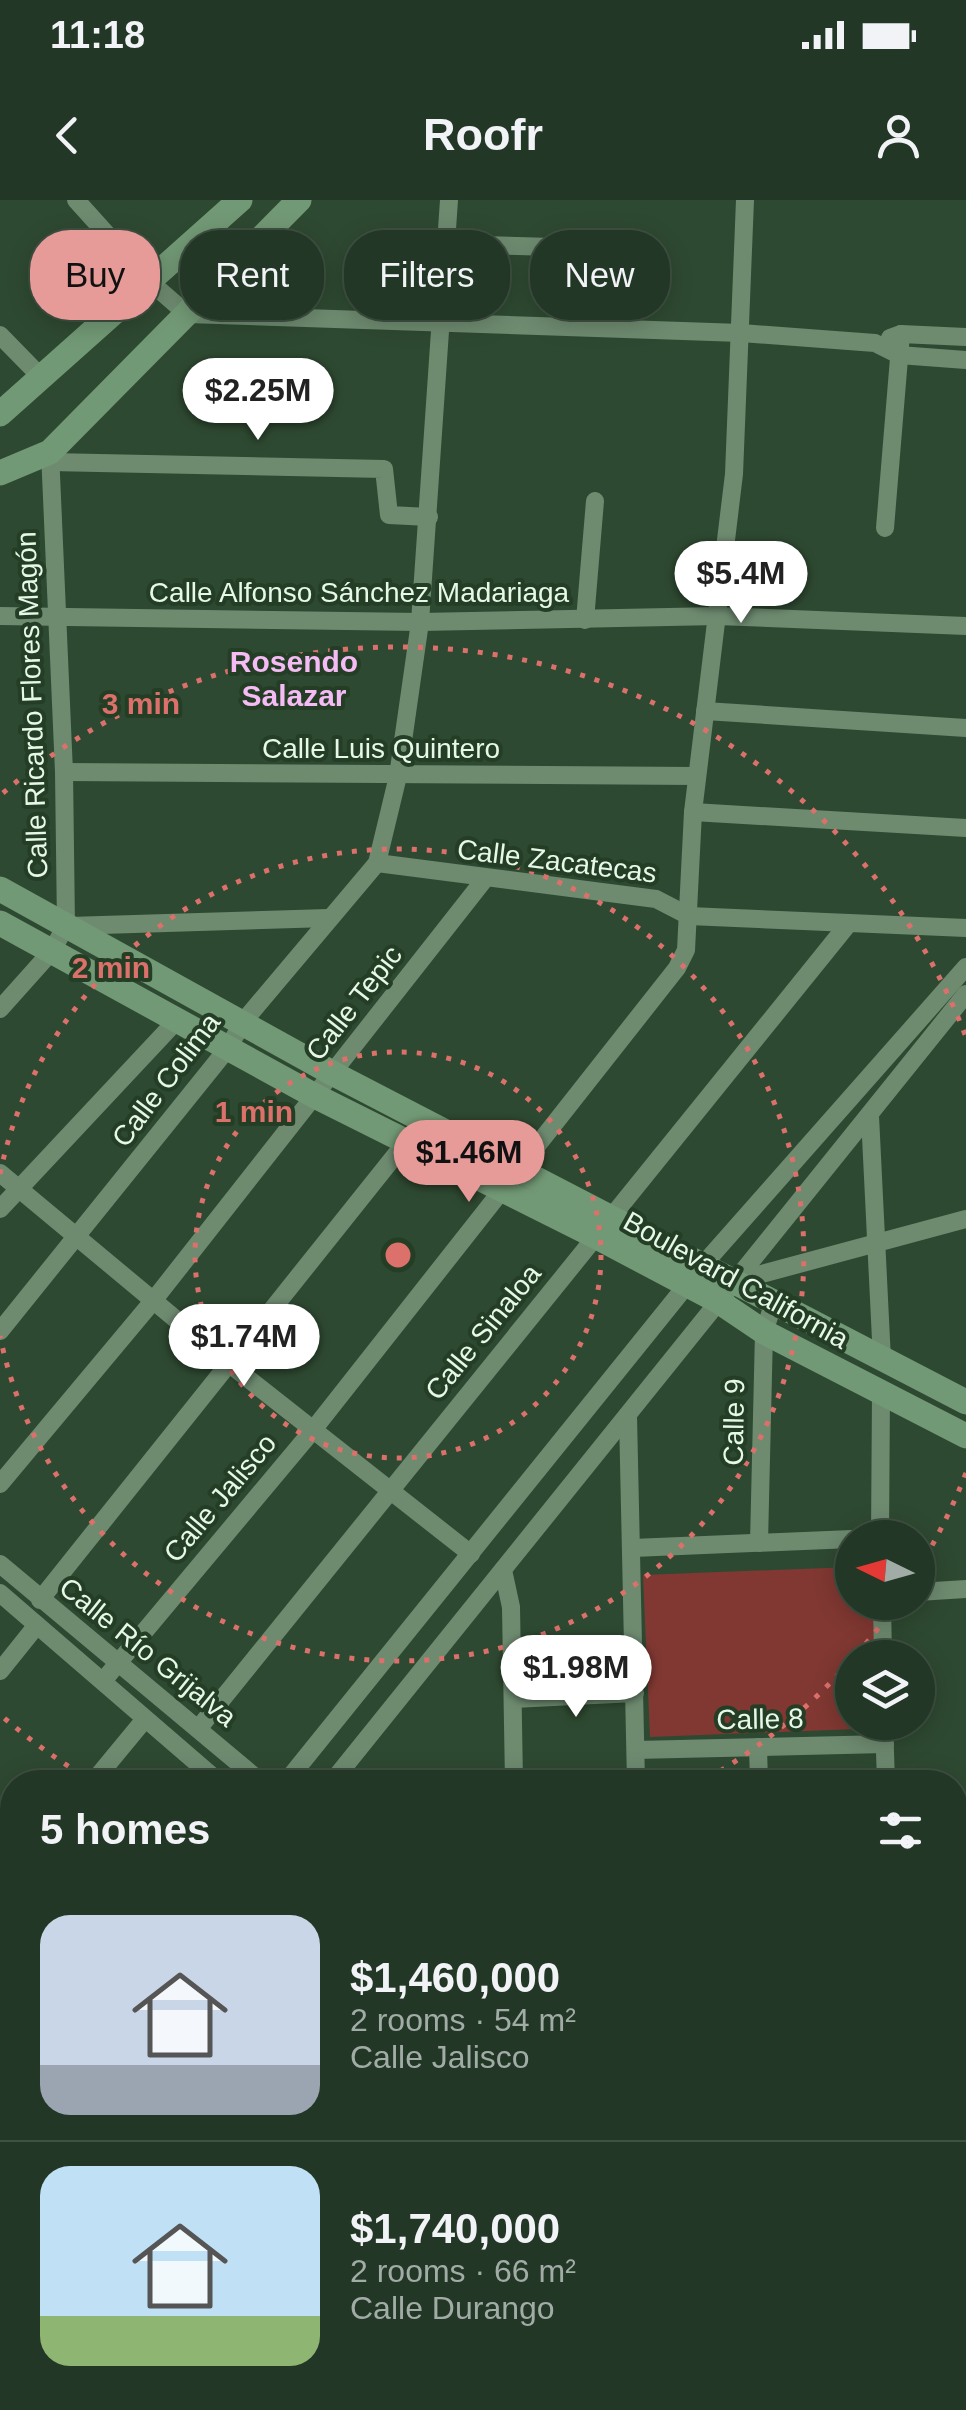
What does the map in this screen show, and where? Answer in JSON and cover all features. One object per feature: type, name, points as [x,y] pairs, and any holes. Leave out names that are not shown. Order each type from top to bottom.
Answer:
[{"type":"street","points":[[76,200],[103,230]]},
{"type":"street","points":[[160,271],[240,200]]},
{"type":"street","points":[[270,230],[299,200]]},
{"type":"street","points":[[449,230],[450,200]]},
{"type":"street","name":"Calle Jalisco","points":[[102,1681],[313,1430],[678,968],[686,950],[693,812],[734,474],[745,200]]},
{"type":"street","points":[[160,291],[180,308]]},
{"type":"street","points":[[324,318],[741,333],[875,343],[900,354],[966,360]]},
{"type":"street","points":[[0,414],[104,320]]},
{"type":"street","points":[[50,457],[181,320]]},
{"type":"street","points":[[377,863],[398,776],[420,622],[444,321]]},
{"type":"street","points":[[875,343],[901,334],[966,338]]},
{"type":"street","points":[[886,528],[901,334]]},
{"type":"street","points":[[0,335],[40,376]]},
{"type":"street","points":[[0,473],[50,457],[384,469],[388,516],[429,517]]},
{"type":"street","name":"Calle Ricardo Flores Magón","points":[[50,457],[64,772],[66,926]]},
{"type":"street","points":[[585,620],[594,501]]},
{"type":"street","name":"Calle Alfonso Sánchez Madariaga","points":[[0,616],[420,622],[718,616],[966,626]]},
{"type":"street","points":[[705,711],[966,728]]},
{"type":"street","name":"Calle Luis Quintero","points":[[64,772],[697,776]]},
{"type":"street","points":[[693,812],[966,828]]},
{"type":"street","name":"Calle Zacatecas","points":[[377,863],[484,880],[656,899],[689,916],[966,928]]},
{"type":"street","name":"Calle Colima","points":[[0,1331],[78,1240],[228,1048],[243,1022],[377,863]]},
{"type":"street","name":"Calle Tepic","points":[[0,1484],[153,1302],[484,880]]},
{"type":"street","name":"Boulevard California","points":[[0,889],[334,1074],[509,1181],[725,1292],[773,1304],[966,1402]]},
{"type":"street","points":[[0,1009],[48,955],[66,926],[328,918]]},
{"type":"street","name":"Boulevard California","points":[[0,923],[48,955],[173,1024],[228,1048],[406,1144],[509,1181]]},
{"type":"street","name":"Calle Sinaloa","points":[[198,1728],[849,923]]},
{"type":"street","points":[[0,933],[48,955]]},
{"type":"street","points":[[296,1770],[694,1275],[966,966]]},
{"type":"street","points":[[342,1770],[966,994]]},
{"type":"street","points":[[0,1208],[173,1024]]},
{"type":"street","points":[[870,1116],[882,1360]]},
{"type":"street","points":[[40,1600],[232,1366],[406,1144]]},
{"type":"street","points":[[0,1173],[232,1366],[472,1554]]},
{"type":"street","points":[[725,1292],[966,1219]]},
{"type":"street","name":"Boulevard California","points":[[725,1292],[764,1332],[966,1436]]},
{"type":"street","name":"Calle 9","points":[[759,1543],[764,1332],[773,1304]]},
{"type":"street","points":[[880,1392],[880,1520]]},
{"type":"street","points":[[628,1416],[636,1770]]},
{"type":"street","points":[[632,1548],[835,1540]]},
{"type":"street","name":"Calle Río Grijalva","points":[[0,1564],[247,1770]]},
{"type":"street","points":[[503,1570],[511,1607],[514,1770]]},
{"type":"street","points":[[935,1591],[966,1590]]},
{"type":"street","name":"Calle Río Grijalva","points":[[0,1592],[205,1770]]},
{"type":"street","points":[[0,1671],[37,1625]]},
{"type":"street","points":[[513,1699],[636,1692]]},
{"type":"street","points":[[103,1770],[144,1719]]},
{"type":"street","points":[[885,1740],[886,1770]]},
{"type":"street","name":"Calle 8","points":[[636,1750],[885,1744]]},
{"type":"street","points":[[758,1747],[759,1770]]},
{"type":"shaded area","points":[[835,1568],[835,1620],[877,1620],[877,1640],[835,1640],[835,1730],[650,1737],[643,1575]]},
{"type":"district","name":"Rosendo Salazar","points":[[294,678]]}]
